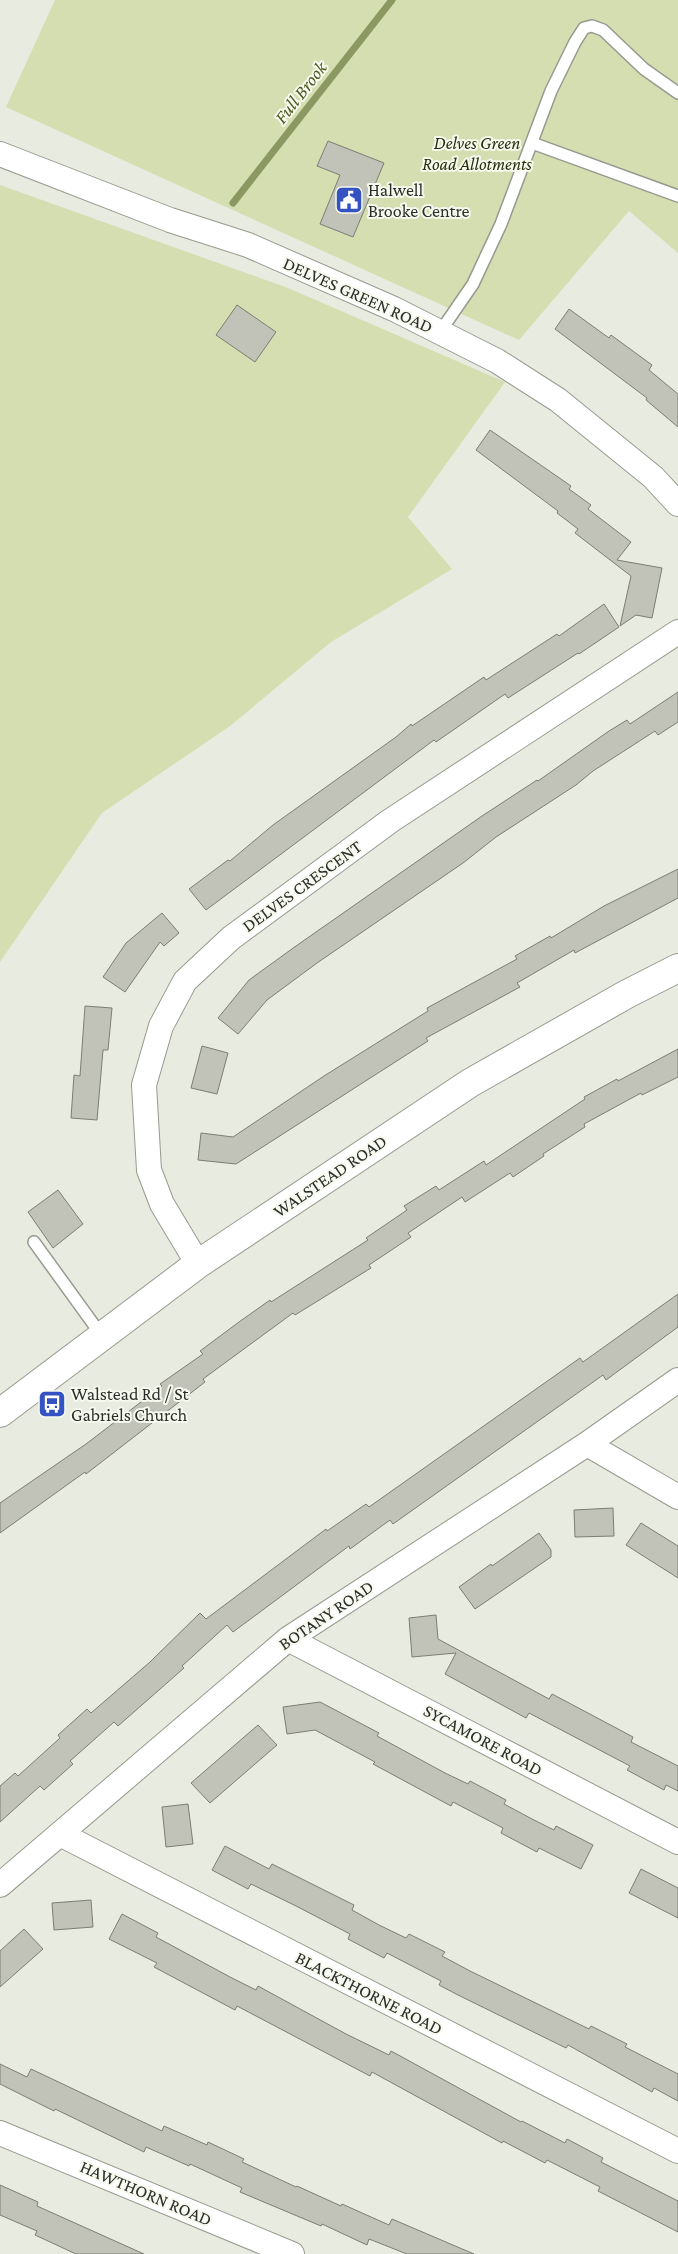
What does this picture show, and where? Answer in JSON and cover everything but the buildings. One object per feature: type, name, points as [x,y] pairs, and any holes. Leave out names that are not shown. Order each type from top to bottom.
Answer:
[{"type":"street","name":"DELVES GREEN ROAD","points":[[0,154],[170,220],[248,245],[394,309],[497,361],[558,400],[653,477],[678,504]]},
{"type":"street","name":"DELVES CRESCENT","points":[[198,1264],[162,1204],[149,1170],[144,1085],[162,1026],[186,981],[231,938],[390,821],[678,632]]},
{"type":"street","name":"WALSTEAD ROAD","points":[[0,1413],[198,1264],[470,1083],[678,968]]},
{"type":"street","name":"BOTANY ROAD","points":[[0,1885],[288,1639],[587,1444],[678,1380]]},
{"type":"street","points":[[587,1444],[678,1497]]},
{"type":"street","name":"SYCAMORE ROAD","points":[[288,1639],[678,1842]]},
{"type":"street","name":"BLACKTHORNE ROAD","points":[[60,1834],[678,2151]]},
{"type":"street","name":"HAWTHORN ROAD","points":[[0,2132],[292,2254]]},
{"type":"lane","points":[[440,332],[473,284],[501,224],[551,92],[575,42],[584,28],[592,26],[602,30],[644,69],[678,93]]},
{"type":"lane","points":[[532,143],[678,196]]},
{"type":"lane","points":[[34,1242],[102,1336]]},
{"type":"green space","name":"Delves Green Road Allotments","points":[[55,0],[678,0],[678,253],[629,211],[519,340],[6,107]]},
{"type":"green space","points":[[0,185],[288,288],[505,382],[408,517],[452,569],[331,642],[230,726],[102,813],[0,962]]},
{"type":"waterway","name":"Full Brook","points":[[233,203],[392,0]]},
{"type":"place","name":"Halwell Brooke Centre","points":[[349,200]]},
{"type":"place","name":"Walstead Rd / St Gabriels Church","points":[[52,1404]]}]
